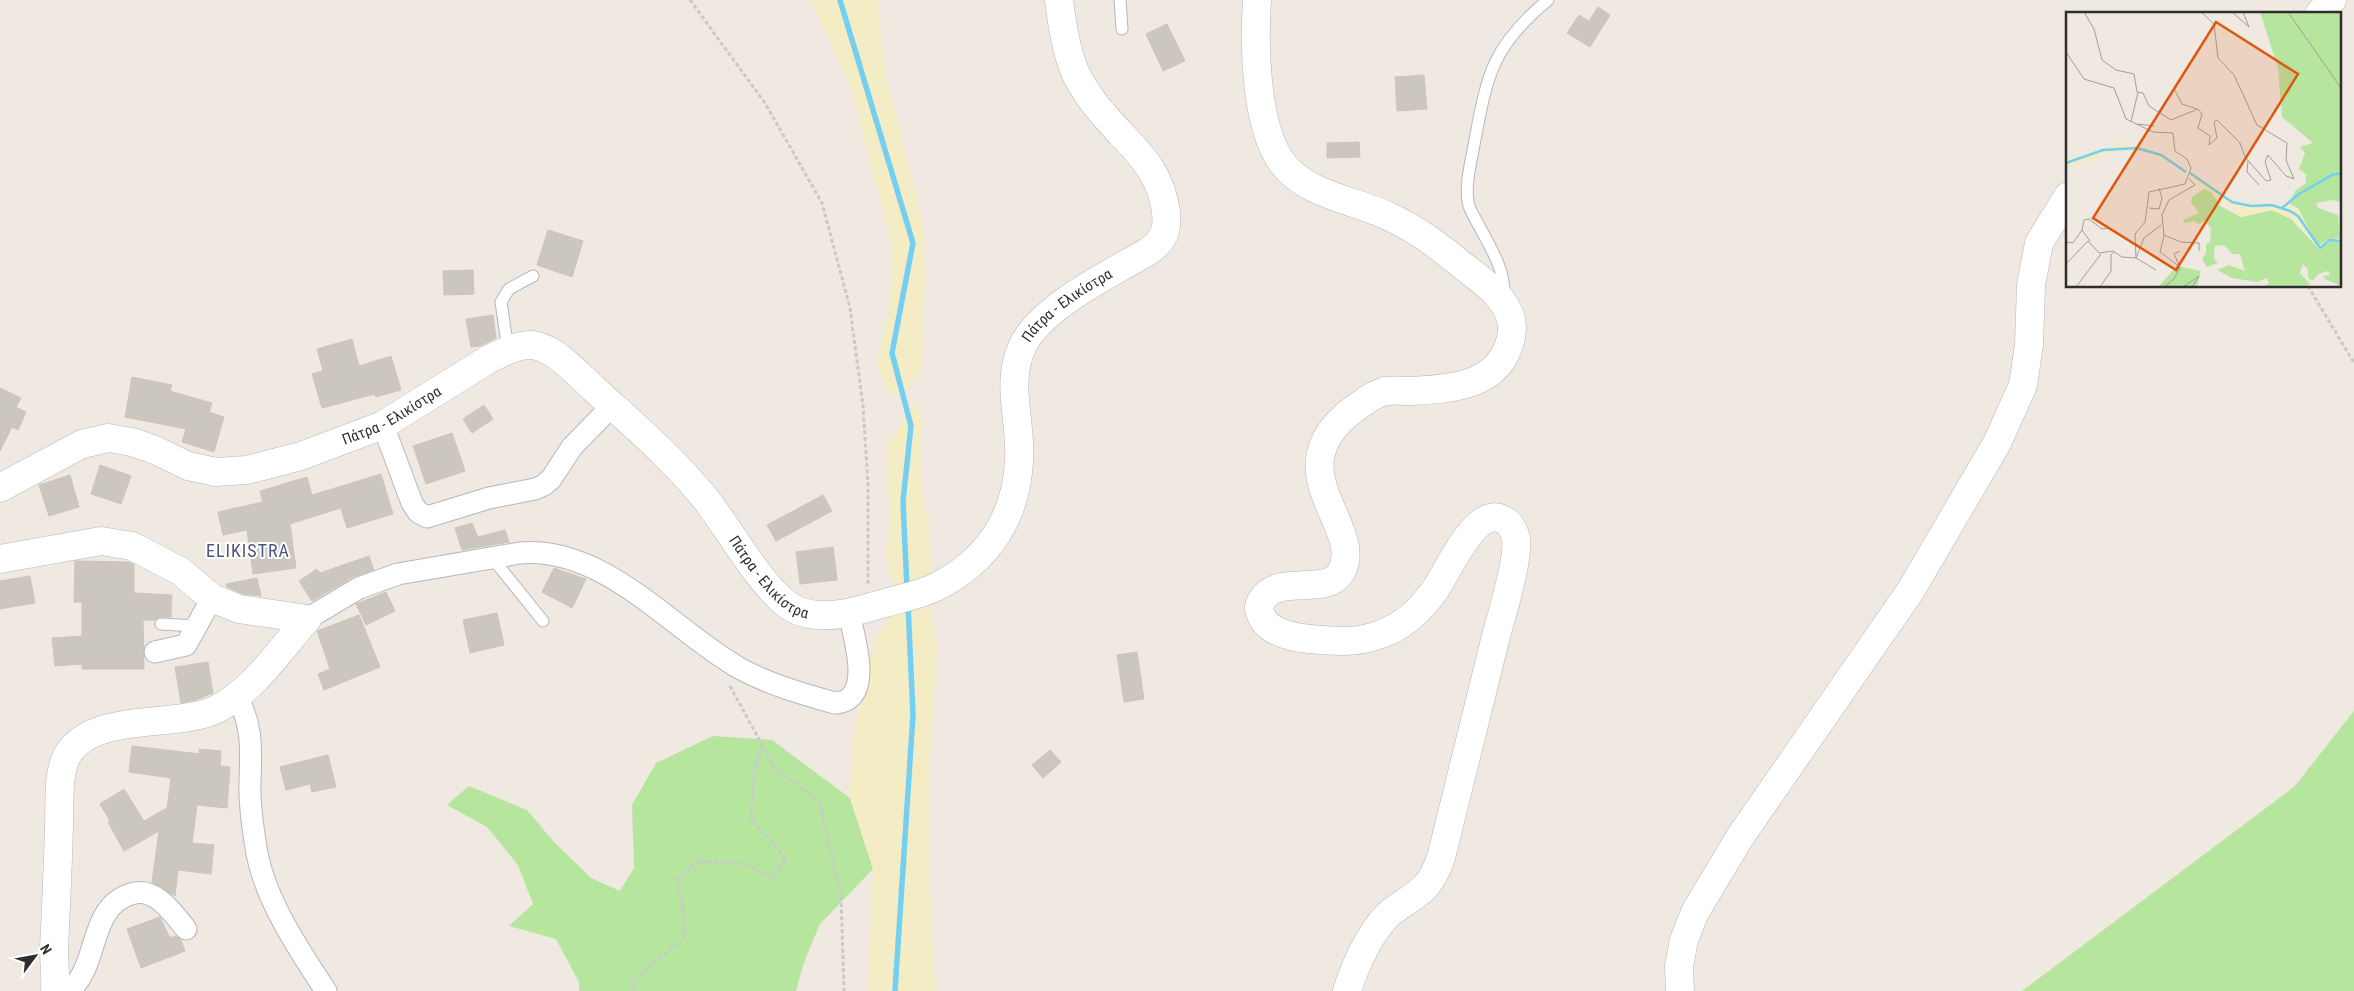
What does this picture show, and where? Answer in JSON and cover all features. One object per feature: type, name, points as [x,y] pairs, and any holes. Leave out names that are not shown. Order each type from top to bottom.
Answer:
[{"type":"street","name":"Πάτρα - Ελικίστρα","points":[[0,488],[82,444],[108,438],[132,442],[155,450],[188,466],[216,472],[247,470],[301,456],[383,425],[490,359],[508,350],[524,345],[537,346],[548,350],[612,406],[674,465],[706,500],[759,574],[784,602],[808,614],[871,607],[936,587],[965,570],[982,555],[1011,509],[1016,489],[1019,460],[1019,437],[1013,391],[1015,365],[1023,345],[1048,314],[1149,251],[1160,243],[1166,233],[1166,216],[1160,185],[1139,153],[1102,114],[1076,73],[1063,29],[1059,0]]},
{"type":"street","points":[[1257,0],[1255,24],[1259,95],[1272,144],[1284,165],[1312,186],[1386,214],[1432,240],[1493,290],[1504,303],[1511,319],[1510,344],[1503,360],[1488,376],[1462,385],[1433,390],[1385,391],[1365,401],[1344,417],[1326,439],[1320,460],[1319,478],[1344,542],[1346,556],[1344,568],[1338,578],[1328,583],[1280,587],[1270,591],[1262,600],[1259,608],[1263,620],[1274,631],[1294,636],[1344,641],[1362,640],[1382,634],[1413,616],[1435,589],[1464,541],[1486,519],[1493,516],[1501,518],[1508,523],[1516,537],[1508,589],[1441,858],[1435,873],[1423,889],[1396,907],[1384,918],[1371,937],[1347,991]]},
{"type":"street","points":[[2321,12],[2332,0]]},
{"type":"street","points":[[1680,991],[1679,966],[1684,940],[1695,912],[1740,837],[1912,590],[2002,435],[2023,385],[2030,345],[2031,285],[2038,243],[2066,199]]},
{"type":"street","points":[[383,425],[412,503],[418,512],[427,517],[436,516],[490,498],[535,489],[544,485],[551,479],[572,447],[612,406]]},
{"type":"street","points":[[0,559],[101,541],[132,546],[180,571],[212,598],[239,608],[307,619]]},
{"type":"street","points":[[55,991],[54,952],[60,800],[62,772],[68,754],[86,737],[112,728],[192,717],[214,710],[238,696],[307,619],[359,588],[398,574],[494,559],[520,553],[540,553],[566,558],[598,570],[669,617],[739,668],[779,686],[835,703],[842,702],[854,694],[871,607]]},
{"type":"street","points":[[155,652],[186,645],[212,598]]},
{"type":"street","points":[[238,696],[248,721],[251,739],[250,788],[259,864],[277,909],[326,991]]},
{"type":"street","points":[[69,991],[87,964],[105,912],[114,902],[126,895],[138,891],[154,896],[166,904],[186,929]]},
{"type":"lane","points":[[1120,0],[1122,29]]},
{"type":"lane","points":[[1504,303],[1503,274],[1468,202],[1473,152],[1484,92],[1493,65],[1507,40],[1526,18],[1548,0]]},
{"type":"lane","points":[[508,350],[501,302],[509,289],[533,276]]},
{"type":"lane","points":[[494,559],[543,621]]},
{"type":"lane","points":[[161,624],[197,626]]},
{"type":"path","points":[[690,0],[765,103],[822,202],[850,308],[863,406],[868,484],[871,607]]},
{"type":"path","points":[[2309,288],[2354,363]]},
{"type":"path","points":[[729,684],[775,769],[819,801],[841,895],[844,991]]},
{"type":"path","points":[[634,991],[631,982],[684,938],[683,909],[677,879],[699,861],[746,864],[772,877],[786,860],[772,840],[751,820],[754,775],[761,746]]},
{"type":"green space","points":[[2354,711],[2354,991],[2022,991],[2294,787]]},
{"type":"green space","points":[[713,736],[772,740],[850,798],[873,869],[820,924],[804,962],[796,991],[579,991],[579,982],[556,939],[509,926],[533,904],[518,865],[487,827],[447,805],[469,786],[527,810],[553,841],[591,878],[620,891],[634,868],[632,805],[656,763]]},
{"type":"sand","points":[[811,0],[878,0],[886,76],[923,224],[925,274],[922,368],[909,389],[891,397],[876,368],[889,308],[893,250],[852,91]]},
{"type":"sand","points":[[915,402],[923,420],[920,464],[924,505],[930,528],[931,576],[893,586],[885,551],[890,525],[886,446]]},
{"type":"sand","points":[[930,601],[937,645],[929,774],[930,885],[935,991],[868,991],[873,869],[850,798],[852,745],[862,689],[876,636],[894,611]]},
{"type":"building","points":[[1598,7],[1610,15],[1590,47],[1567,33],[1579,15],[1589,21]]},
{"type":"building","points":[[1167,24],[1185,61],[1163,71],[1146,34]]},
{"type":"building","points":[[1424,75],[1427,109],[1397,111],[1395,77]]},
{"type":"building","points":[[1359,142],[1360,157],[1327,158],[1327,143]]},
{"type":"building","points":[[548,230],[583,241],[572,277],[537,265]]},
{"type":"building","points":[[473,270],[474,294],[444,295],[443,271]]},
{"type":"building","points":[[493,315],[496,338],[480,346],[471,347],[466,319]]},
{"type":"building","points":[[352,339],[359,366],[391,356],[401,390],[376,397],[375,394],[322,408],[312,374],[323,371],[317,349]]},
{"type":"building","points":[[132,377],[172,385],[170,391],[212,403],[209,412],[224,417],[214,452],[182,442],[186,429],[125,417]]},
{"type":"building","points":[[0,388],[21,398],[16,407],[26,412],[18,430],[12,427],[0,451]]},
{"type":"building","points":[[484,405],[493,419],[472,433],[463,419]]},
{"type":"building","points":[[452,433],[465,471],[426,484],[413,446]]},
{"type":"building","points":[[100,465],[131,476],[121,504],[91,494]]},
{"type":"building","points":[[381,474],[393,514],[347,528],[341,508],[290,524],[296,568],[253,574],[247,530],[223,535],[218,512],[263,502],[260,491],[307,477],[312,495]]},
{"type":"building","points":[[70,475],[79,507],[49,516],[39,485]]},
{"type":"building","points":[[823,495],[832,511],[776,541],[767,525]]},
{"type":"building","points":[[472,523],[478,537],[505,530],[509,542],[462,550],[455,528]]},
{"type":"building","points":[[833,547],[837,580],[800,584],[796,552]]},
{"type":"building","points":[[369,556],[374,570],[353,577],[312,601],[299,581],[317,569],[320,573]]},
{"type":"building","points":[[75,561],[128,562],[134,564],[134,593],[172,595],[171,617],[143,620],[144,669],[82,669],[82,664],[55,666],[52,638],[82,636],[82,602],[74,602]]},
{"type":"building","points":[[554,568],[586,579],[572,608],[542,592]]},
{"type":"building","points":[[30,576],[35,603],[0,609],[0,581]]},
{"type":"building","points":[[257,578],[261,596],[243,594],[227,587],[226,584]]},
{"type":"building","points":[[386,592],[395,611],[366,625],[356,604]]},
{"type":"building","points":[[497,613],[504,645],[470,653],[463,620]]},
{"type":"building","points":[[359,615],[380,667],[324,690],[318,674],[330,669],[317,631]]},
{"type":"building","points":[[1137,652],[1144,699],[1124,702],[1117,655]]},
{"type":"building","points":[[208,662],[213,693],[196,700],[181,703],[175,667]]},
{"type":"building","points":[[132,746],[200,754],[199,749],[221,751],[220,766],[230,767],[227,808],[197,805],[192,843],[214,845],[211,874],[178,870],[175,896],[152,882],[159,831],[124,851],[100,804],[124,789],[144,821],[167,808],[171,778],[129,772]]},
{"type":"building","points":[[1050,750],[1061,762],[1043,778],[1032,765]]},
{"type":"building","points":[[328,755],[336,787],[312,792],[310,784],[286,790],[280,767]]},
{"type":"building","points":[[160,917],[170,938],[175,936],[181,940],[185,951],[141,968],[127,929]]},
{"type":"waterway","points":[[840,0],[913,243],[892,353],[911,426],[903,501],[907,590]]},
{"type":"waterway","points":[[895,991],[913,715],[908,604]]},
{"type":"district","name":"ELIKISTRA","points":[[248,551]]}]
